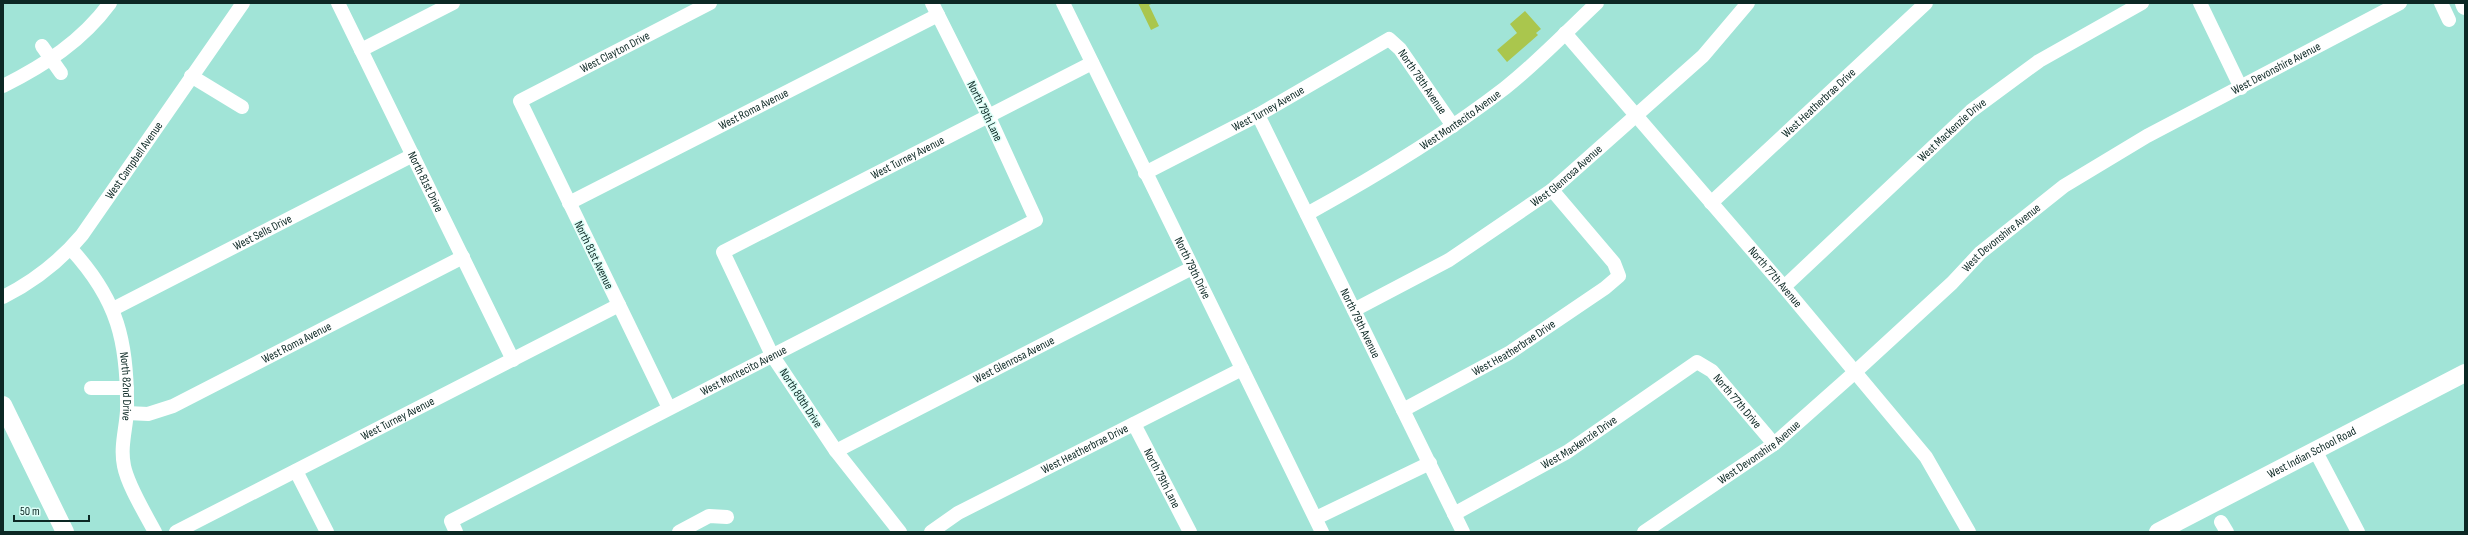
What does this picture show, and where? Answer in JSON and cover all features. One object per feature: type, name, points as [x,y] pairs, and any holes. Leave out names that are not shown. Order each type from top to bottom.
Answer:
[{"type":"main road","name":"West Indian School Road","points":[[2158,532],[2465,373]]},
{"type":"main road","points":[[3,405],[65,532]]},
{"type":"street","points":[[3,86],[52,60],[78,39],[98,19],[110,3]]},
{"type":"street","name":"West Campbell Avenue","points":[[3,297],[39,275],[71,249],[93,221],[191,76],[243,3]]},
{"type":"street","name":"North 81st Drive","points":[[338,3],[513,360]]},
{"type":"street","points":[[361,50],[453,3]]},
{"type":"street","name":"West Clayton Drive","points":[[520,101],[710,3]]},
{"type":"street","name":"North 79th Drive","points":[[1063,3],[1322,532]]},
{"type":"street","name":"West Montecito Avenue","points":[[1307,214],[1377,175],[1453,126],[1506,87],[1597,3]]},
{"type":"street","name":"West Glenrosa Avenue","points":[[1354,310],[1449,260],[1552,190],[1703,56],[1748,3]]},
{"type":"street","name":"West Heatherbrae Drive","points":[[1710,203],[1926,3]]},
{"type":"street","name":"West Mackenzie Drive","points":[[1784,287],[1971,111],[2039,61],[2142,3]]},
{"type":"street","points":[[2200,3],[2241,88]]},
{"type":"street","name":"West Devonshire Avenue","points":[[1644,532],[1774,444],[1952,283],[1980,253],[2064,186],[2147,136],[2241,88],[2400,3]]},
{"type":"street","points":[[2441,3],[2449,20]]},
{"type":"street","name":"North 79th Lane","points":[[935,9],[988,115],[1036,220]]},
{"type":"street","name":"West Roma Avenue","points":[[569,203],[935,9]]},
{"type":"street","name":"North 77th Avenue","points":[[1565,33],[1784,287],[1854,373],[1926,457],[1968,532]]},
{"type":"street","name":"West Turney Avenue","points":[[1145,173],[1258,115],[1389,39]]},
{"type":"street","name":"North 78th Avenue","points":[[1389,39],[1400,49],[1453,126]]},
{"type":"street","points":[[42,46],[61,73]]},
{"type":"street","name":"West Turney Avenue","points":[[723,252],[1092,63]]},
{"type":"street","points":[[191,76],[242,107]]},
{"type":"street","name":"North 81st Avenue","points":[[520,101],[669,408]]},
{"type":"street","name":"North 79th Avenue","points":[[1258,115],[1430,462],[1463,532]]},
{"type":"street","name":"West Sells Drive","points":[[113,309],[413,155]]},
{"type":"street","name":"West Heatherbrae Drive","points":[[1403,410],[1509,353],[1605,288],[1619,276],[1614,263],[1552,190]]},
{"type":"street","name":"West Montecito Avenue","points":[[453,526],[669,408],[1036,220]]},
{"type":"street","name":"North 82nd Drive","points":[[71,249],[95,279],[113,309],[125,352],[127,413],[123,452],[124,466],[155,532]]},
{"type":"street","name":"North 80th Drive","points":[[723,252],[772,355],[836,451],[900,532]]},
{"type":"street","name":"West Roma Avenue","points":[[127,413],[148,414],[173,406],[463,257]]},
{"type":"street","name":"West Glenrosa Avenue","points":[[836,451],[1192,268]]},
{"type":"street","name":"West Turney Avenue","points":[[176,532],[619,305]]},
{"type":"street","name":"West Mackenzie Drive","points":[[1454,514],[1567,452],[1697,362]]},
{"type":"street","name":"North 77th Drive","points":[[1697,362],[1712,370],[1774,444]]},
{"type":"street","name":"West Heatherbrae Drive","points":[[931,532],[958,513],[1242,369]]},
{"type":"street","points":[[91,388],[127,388]]},
{"type":"street","name":"North 79th Lane","points":[[1134,424],[1186,531]]},
{"type":"street","points":[[2316,450],[2358,532]]},
{"type":"street","points":[[1316,518],[1430,462]]},
{"type":"street","points":[[296,470],[327,532]]},
{"type":"street","points":[[679,532],[710,516],[727,517]]},
{"type":"green space","points":[[1138,3],[1153,3],[1149,5],[1159,26],[1151,30]]},
{"type":"green space","points":[[1525,11],[1541,29],[1536,33],[1538,35],[1507,62],[1497,50],[1517,33],[1510,24]]}]
